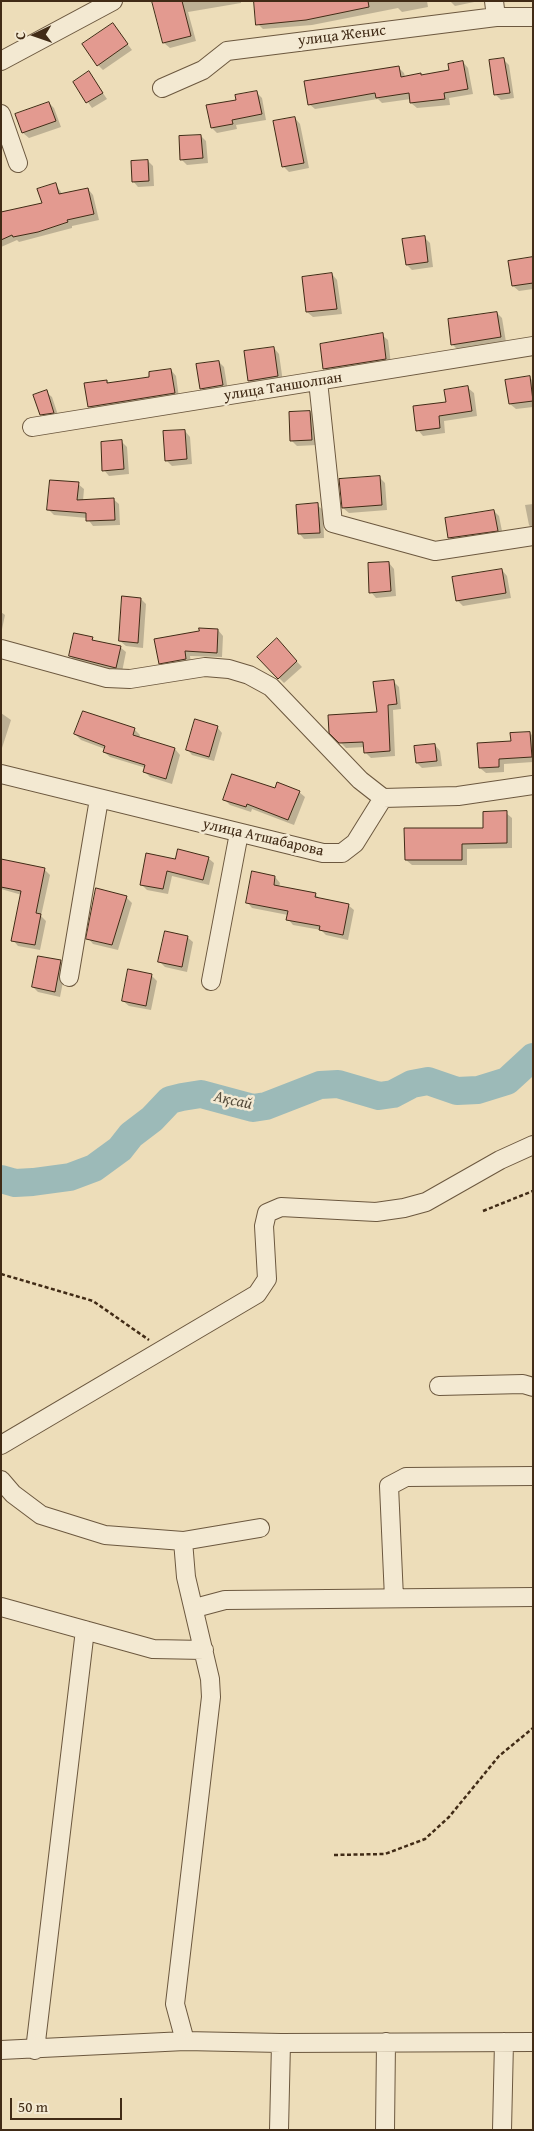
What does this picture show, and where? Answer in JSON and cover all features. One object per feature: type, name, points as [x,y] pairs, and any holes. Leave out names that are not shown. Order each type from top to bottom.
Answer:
[{"type":"street","points":[[1,61],[113,1]]},
{"type":"street","name":"улица Женис","points":[[162,88],[203,70],[227,51],[495,9],[533,17]]},
{"type":"street","points":[[1,114],[18,163]]},
{"type":"street","name":"улица Таншолпан","points":[[32,427],[533,346]]},
{"type":"street","points":[[318,381],[333,523],[435,552],[533,536]]},
{"type":"street","points":[[1,649],[107,678],[130,679],[205,667],[229,669],[249,675],[271,687],[360,780],[383,798],[458,796],[533,785]]},
{"type":"street","name":"улица Атшабарова","points":[[1,774],[323,854],[342,852],[355,843],[383,798]]},
{"type":"street","points":[[69,976],[98,799]]},
{"type":"street","points":[[211,981],[239,833]]},
{"type":"street","points":[[1,1445],[257,1294],[267,1279],[264,1226],[267,1213],[281,1207],[376,1212],[404,1208],[426,1202],[500,1160],[533,1145]]},
{"type":"street","points":[[439,1386],[523,1384],[533,1387]]},
{"type":"street","points":[[394,1598],[389,1486],[406,1477],[533,1476]]},
{"type":"street","points":[[1,1480],[13,1494],[41,1515],[105,1535],[183,1542],[260,1528]]},
{"type":"street","points":[[183,1542],[186,1577],[204,1650],[211,1697],[176,2004],[185,2041]]},
{"type":"street","points":[[195,1608],[225,1600],[533,1597]]},
{"type":"street","points":[[1,1608],[153,1649],[204,1650]]},
{"type":"street","points":[[35,2050],[85,1630]]},
{"type":"street","points":[[1,2050],[35,2050],[185,2041],[281,2043],[533,2042]]},
{"type":"street","points":[[385,2130],[386,2042]]},
{"type":"street","points":[[502,2130],[504,2042]]},
{"type":"street","points":[[278,2130],[281,2043]]},
{"type":"path","points":[[483,1211],[533,1191]]},
{"type":"path","points":[[1,1274],[94,1301],[163,1349]]},
{"type":"path","points":[[334,1855],[385,1854],[425,1839],[449,1817],[499,1756],[533,1728]]},
{"type":"building","points":[[152,1],[182,1],[191,36],[163,43]]},
{"type":"building","points":[[254,1],[368,1],[369,7],[306,20],[256,25]]},
{"type":"building","points":[[113,23],[128,44],[97,66],[82,44]]},
{"type":"building","points":[[504,58],[510,93],[494,95],[489,60]]},
{"type":"building","points":[[463,61],[468,89],[444,93],[445,99],[410,103],[409,93],[376,98],[375,93],[308,105],[304,81],[399,66],[401,77],[421,73],[421,75],[449,70],[448,64]]},
{"type":"building","points":[[89,71],[103,93],[86,103],[73,82]]},
{"type":"building","points":[[257,91],[262,114],[232,120],[233,124],[211,128],[206,105],[236,100],[235,95]]},
{"type":"building","points":[[49,102],[56,121],[22,133],[15,114]]},
{"type":"building","points":[[295,117],[304,163],[282,167],[273,121]]},
{"type":"building","points":[[201,135],[203,158],[180,160],[179,136]]},
{"type":"building","points":[[148,160],[149,181],[132,182],[131,161]]},
{"type":"building","points":[[56,183],[59,194],[88,188],[94,214],[67,220],[68,222],[38,232],[13,237],[12,235],[1,240],[1,212],[42,203],[37,189]]},
{"type":"building","points":[[425,236],[428,262],[406,265],[402,239]]},
{"type":"building","points":[[533,257],[533,283],[512,286],[508,261]]},
{"type":"building","points":[[332,273],[337,309],[306,312],[302,277]]},
{"type":"building","points":[[497,312],[501,337],[451,345],[448,319]]},
{"type":"building","points":[[383,333],[386,359],[323,369],[320,344]]},
{"type":"building","points":[[274,347],[278,376],[248,381],[244,351]]},
{"type":"building","points":[[219,361],[223,385],[200,389],[196,364]]},
{"type":"building","points":[[171,369],[175,393],[88,407],[84,383],[107,380],[107,383],[149,377],[149,372]]},
{"type":"building","points":[[530,376],[533,401],[509,404],[505,380]]},
{"type":"building","points":[[468,386],[472,411],[439,416],[440,428],[416,431],[413,406],[446,402],[444,390]]},
{"type":"building","points":[[47,390],[54,413],[40,415],[33,395]]},
{"type":"building","points":[[310,411],[312,440],[290,441],[289,412]]},
{"type":"building","points":[[185,430],[187,459],[165,461],[163,431]]},
{"type":"building","points":[[122,440],[124,469],[102,471],[101,442]]},
{"type":"building","points":[[380,476],[382,505],[342,508],[339,479]]},
{"type":"building","points":[[50,480],[79,482],[77,500],[114,498],[115,520],[86,521],[86,513],[47,510]]},
{"type":"building","points":[[318,503],[320,533],[298,534],[296,505]]},
{"type":"building","points":[[494,510],[498,531],[448,538],[445,518]]},
{"type":"building","points":[[389,562],[391,591],[369,593],[368,563]]},
{"type":"building","points":[[502,569],[506,593],[456,601],[452,577]]},
{"type":"building","points":[[122,596],[141,598],[138,643],[119,641]]},
{"type":"building","points":[[199,628],[218,629],[217,653],[185,651],[186,659],[159,664],[154,639],[199,631]]},
{"type":"building","points":[[74,633],[93,637],[92,640],[121,646],[116,668],[69,656]]},
{"type":"building","points":[[277,638],[297,661],[278,679],[257,657]]},
{"type":"building","points":[[394,680],[397,704],[388,705],[390,751],[364,753],[363,742],[339,743],[329,733],[328,715],[377,712],[373,682]]},
{"type":"building","points":[[83,711],[135,728],[133,735],[175,748],[166,779],[143,772],[145,765],[103,752],[105,746],[74,734]]},
{"type":"building","points":[[195,719],[218,726],[209,757],[186,750]]},
{"type":"building","points":[[530,732],[532,757],[499,759],[499,767],[479,768],[477,743],[511,741],[510,733]]},
{"type":"building","points":[[435,744],[437,761],[416,763],[414,746]]},
{"type":"building","points":[[232,774],[275,788],[277,782],[300,791],[288,820],[247,804],[246,807],[223,800]]},
{"type":"building","points":[[507,811],[507,843],[462,844],[462,860],[405,860],[404,828],[483,828],[483,812]]},
{"type":"building","points":[[178,849],[209,857],[203,880],[167,871],[163,889],[140,885],[146,853],[175,859]]},
{"type":"building","points":[[1,859],[45,868],[36,913],[41,914],[35,945],[11,941],[21,891],[1,887]]},
{"type":"building","points":[[252,871],[275,876],[274,885],[316,893],[315,897],[349,904],[343,935],[319,930],[320,926],[286,920],[288,911],[246,903]]},
{"type":"building","points":[[96,888],[127,896],[112,945],[86,939]]},
{"type":"building","points":[[165,931],[188,936],[182,967],[158,962]]},
{"type":"building","points":[[38,956],[61,960],[55,992],[32,987]]},
{"type":"building","points":[[128,969],[152,974],[146,1006],[122,1001]]},
{"type":"waterway","name":"Ақсай","points":[[1,1179],[15,1183],[33,1182],[70,1177],[94,1168],[120,1149],[131,1135],[152,1119],[170,1100],[182,1097],[201,1094],[253,1108],[266,1106],[320,1085],[338,1084],[379,1096],[393,1094],[412,1084],[428,1081],[457,1091],[478,1090],[507,1081],[533,1057]]}]
